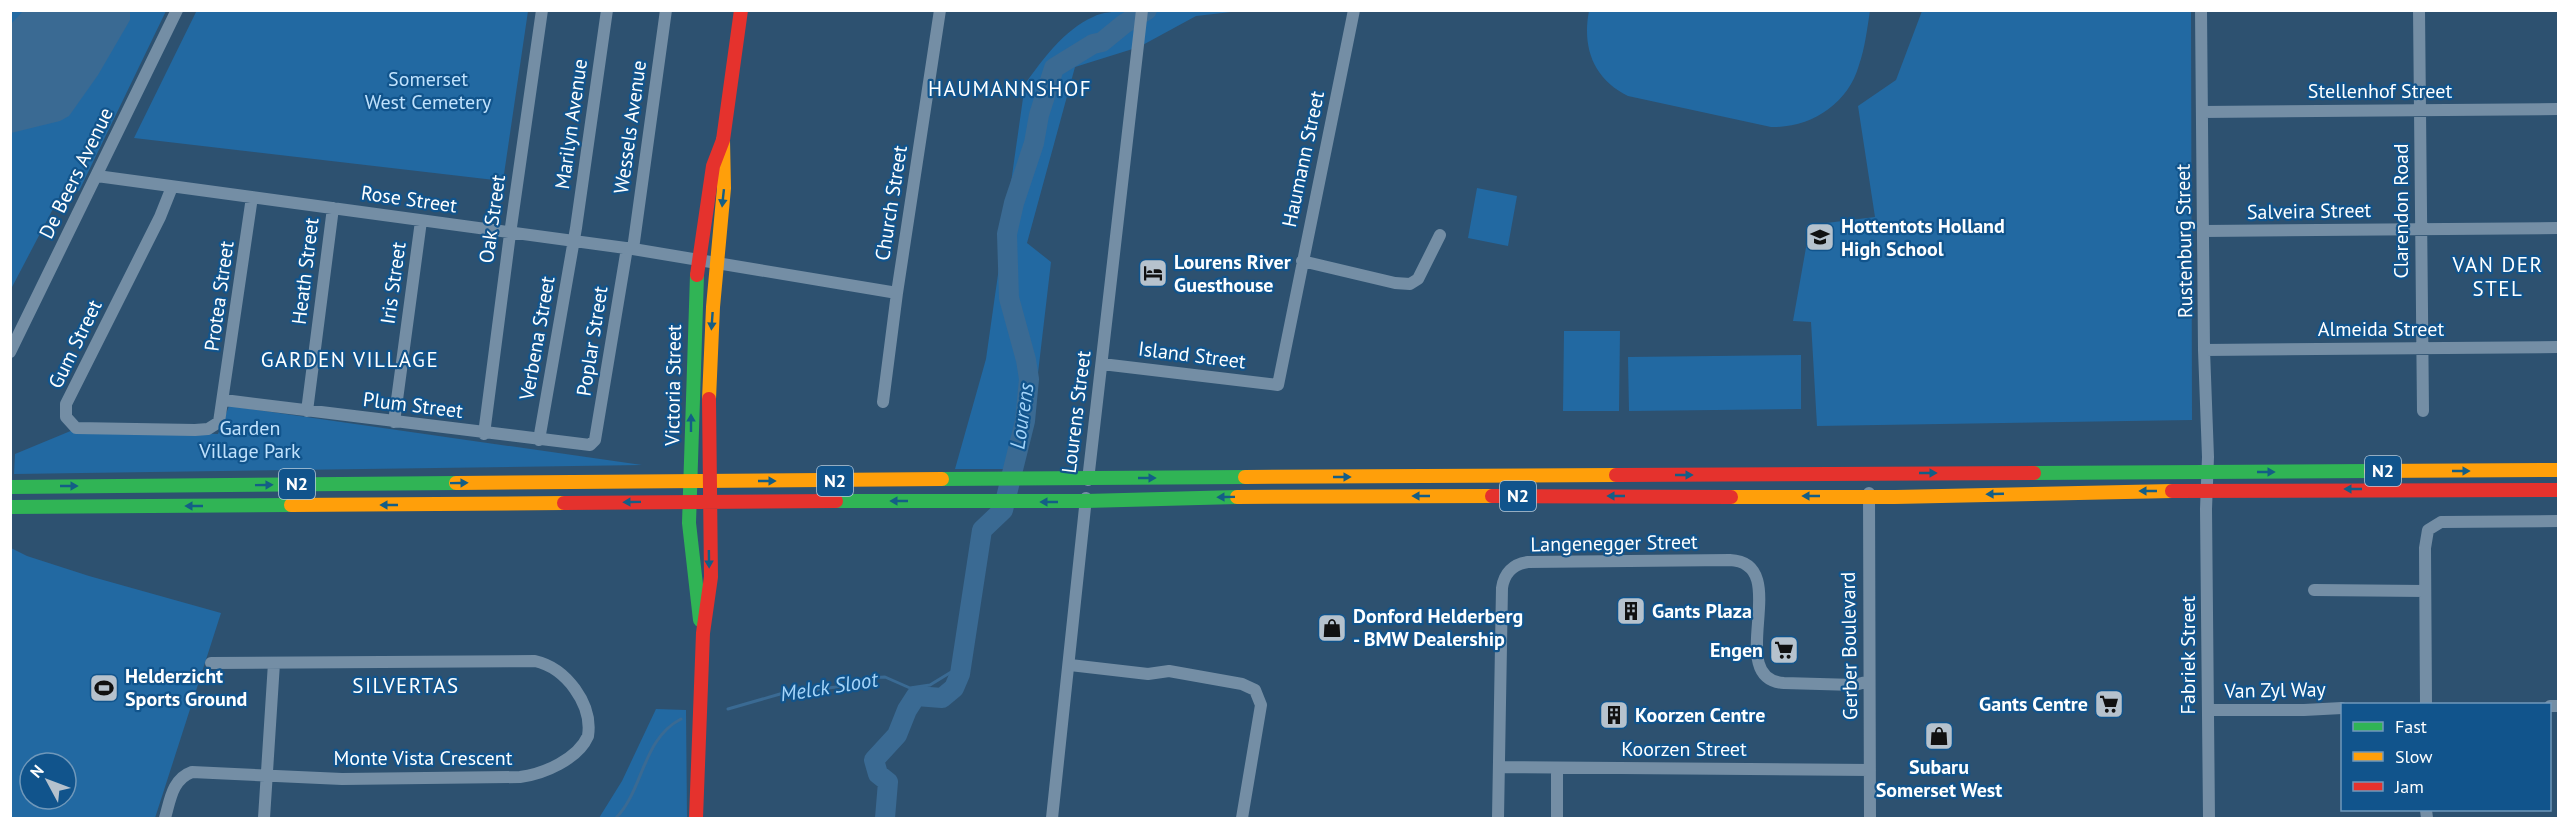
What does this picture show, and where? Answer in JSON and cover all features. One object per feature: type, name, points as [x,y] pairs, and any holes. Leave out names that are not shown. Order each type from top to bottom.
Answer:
[{"type":"main road","name":"Victoria Street","points":[[703,633],[697,608],[689,523],[692,365],[698,260],[710,184],[723,140],[741,10]]},
{"type":"main road","name":"Victoria Street","points":[[696,819],[703,633],[708,610],[710,578],[708,481],[711,331],[724,188],[723,140]]},
{"type":"main road","name":"N2","points":[[10,487],[1017,478],[2559,470]]},
{"type":"main road","name":"N2","points":[[10,507],[689,501],[1012,502],[1342,496],[1895,497],[2313,489],[2559,490]]},
{"type":"street","name":"De Beers Avenue","points":[[10,352],[177,10]]},
{"type":"street","name":"Oak Street","points":[[484,434],[542,10]]},
{"type":"street","name":"Marilyn Avenue","points":[[574,242],[607,10]]},
{"type":"street","name":"Wessels Avenue","points":[[630,249],[666,10]]},
{"type":"street","name":"Church Street","points":[[884,402],[897,293],[940,10]]},
{"type":"street","name":"Lourens Street","points":[[1052,819],[1088,478],[1142,10]]},
{"type":"street","name":"Haumann Street","points":[[1278,385],[1354,10]]},
{"type":"street","name":"Rustenburg Street","points":[[2201,10],[2204,350],[2208,472]]},
{"type":"street","name":"Clarendon Road","points":[[2419,10],[2423,411]]},
{"type":"street","name":"Stellenhof Street","points":[[2202,112],[2559,109]]},
{"type":"street","name":"Rose Street","points":[[97,176],[630,249],[897,293]]},
{"type":"street","name":"Gum Street","points":[[172,187],[64,411],[66,417],[76,428],[92,430],[208,429],[219,422],[224,400]]},
{"type":"street","name":"Protea Street","points":[[224,400],[252,197]]},
{"type":"street","name":"Heath Street","points":[[307,411],[333,208]]},
{"type":"street","name":"Iris Street","points":[[394,422],[421,221]]},
{"type":"street","name":"Salveira Street","points":[[2204,231],[2559,228]]},
{"type":"street","points":[[1302,261],[1395,283],[1410,284],[1418,279],[1440,235]]},
{"type":"street","name":"Verbena Street","points":[[539,440],[574,242]]},
{"type":"street","name":"Poplar Street","points":[[595,440],[630,249]]},
{"type":"street","name":"Almeida Street","points":[[2204,350],[2559,347]]},
{"type":"street","name":"Island Street","points":[[1102,364],[1278,385]]},
{"type":"street","name":"Plum Street","points":[[224,400],[583,445],[590,445],[595,440]]},
{"type":"street","name":"Fabriek Street","points":[[2208,472],[2209,819]]},
{"type":"street","name":"Gerber Boulevard","points":[[1869,474],[1870,819]]},
{"type":"street","points":[[2426,703],[2425,548],[2428,530],[2441,522],[2559,521]]},
{"type":"street","name":"Langenegger Street","points":[[1498,819],[1503,583],[1511,569],[1522,563],[1730,560],[1742,562],[1752,569],[1758,579],[1757,662],[1764,675],[1778,683],[1855,685],[1869,681]]},
{"type":"street","points":[[2314,590],[2425,591]]},
{"type":"street","name":"Monte Vista Crescent","points":[[165,819],[175,785],[182,777],[198,772],[267,777],[374,779],[531,776],[574,755],[583,746],[589,732],[585,708],[579,694],[551,666],[535,661],[212,663]]},
{"type":"street","points":[[264,819],[274,663]]},
{"type":"street","points":[[1070,665],[1148,674],[1169,671],[1246,685],[1259,694],[1261,705],[1242,819]]},
{"type":"street","name":"Van Zyl Way","points":[[2208,710],[2304,711],[2341,708]]},
{"type":"street","name":"Koorzen Street","points":[[1499,767],[1870,770]]},
{"type":"street","points":[[1557,768],[1557,819]]},
{"type":"green space","name":"Somerset West Cemetery","points":[[197,10],[528,11],[503,181],[134,138]]},
{"type":"green space","points":[[1126,10],[1240,11],[1196,16],[1139,47],[1075,67],[1027,243],[1051,262],[1031,433],[1026,434],[1021,469],[955,469],[986,359],[1025,84],[1047,55],[1073,29],[1097,15]]},
{"type":"green space","points":[[1589,10],[1870,11],[1866,38],[1854,79],[1837,102],[1814,118],[1786,126],[1771,127],[1628,96],[1616,89],[1606,81],[1593,61],[1587,37]]},
{"type":"green space","points":[[11,11],[166,11],[79,191],[66,184],[11,289]]},
{"type":"green space","points":[[1922,11],[2191,11],[2192,420],[1817,426],[1811,322],[1793,321],[1810,225],[1875,217],[1858,106],[1896,80]]},
{"type":"green space","points":[[1477,188],[1517,196],[1508,246],[1468,238]]},
{"type":"green space","points":[[1564,331],[1620,331],[1619,411],[1563,411]]},
{"type":"green space","points":[[1801,355],[1801,409],[1629,411],[1628,357]]},
{"type":"green space","name":"Garden Village Park","points":[[229,406],[642,465],[14,474],[15,454],[73,430],[218,434]]},
{"type":"green space","name":"Helderzicht Sports Ground","points":[[11,548],[27,556],[89,576],[221,613],[155,818],[11,818]]},
{"type":"green space","points":[[656,709],[686,710],[687,818],[599,818],[622,781]]},
{"type":"shaded area","points":[[24,10],[130,11],[130,20],[98,75],[69,116],[60,121],[11,133],[11,24]]},
{"type":"waterway","name":"Lourens","points":[[885,818],[888,782],[878,774],[874,760],[897,735],[907,710],[916,696],[942,698],[954,688],[960,674],[982,530],[1003,510],[1025,421],[1029,379],[1009,298],[1007,234],[1054,68],[1093,44],[1102,42],[1124,24],[1147,10]]},
{"type":"waterway","name":"Melck Sloot","points":[[728,709],[780,694],[836,687],[868,678],[885,677],[910,688],[930,685],[961,666]]},
{"type":"waterway","name":"Melck Sloot","points":[[616,818],[632,793],[658,739],[681,719]]},
{"type":"traffic: fast","points":[[697,275],[689,523],[700,620]]},
{"type":"traffic: fast","points":[[2034,473],[2371,471]]},
{"type":"traffic: fast","points":[[942,479],[1245,477]]},
{"type":"traffic: fast","points":[[10,487],[456,483]]},
{"type":"traffic: fast","points":[[836,501],[1086,501],[1237,497]]},
{"type":"traffic: fast","points":[[10,507],[291,505]]},
{"type":"traffic: slow","points":[[709,399],[713,307],[724,188],[723,140]]},
{"type":"traffic: slow","points":[[2371,471],[2558,470]]},
{"type":"traffic: slow","points":[[1245,477],[1616,475]]},
{"type":"traffic: slow","points":[[456,483],[942,479]]},
{"type":"traffic: slow","points":[[1731,497],[1895,497],[2172,491]]},
{"type":"traffic: slow","points":[[1237,497],[1492,496]]},
{"type":"traffic: slow","points":[[291,505],[564,503]]},
{"type":"traffic: jam","points":[[697,275],[713,166],[723,140],[741,10]]},
{"type":"traffic: jam","points":[[696,818],[703,633],[711,577],[709,399]]},
{"type":"traffic: jam","points":[[1616,475],[2034,473]]},
{"type":"traffic: jam","points":[[2172,491],[2558,490]]},
{"type":"traffic: jam","points":[[1492,496],[1731,497]]},
{"type":"traffic: jam","points":[[564,503],[836,501]]},
{"type":"place","name":"Hottentots Holland High School","points":[[1820,237]]},
{"type":"place","name":"Lourens River Guesthouse","points":[[1153,273]]},
{"type":"place","name":"Gants Plaza","points":[[1631,611]]},
{"type":"place","name":"Donford Helderberg - BMW Dealership","points":[[1332,628]]},
{"type":"place","name":"Engen","points":[[1784,650]]},
{"type":"place","name":"Helderzicht Sports Ground","points":[[104,688]]},
{"type":"place","name":"Gants Centre","points":[[2109,704]]},
{"type":"place","name":"Koorzen Centre","points":[[1614,715]]},
{"type":"place","name":"Subaru Somerset West","points":[[1939,736]]},
{"type":"district","name":"HAUMANNSHOF","points":[[1010,89]]},
{"type":"district","name":"VAN DER STEL","points":[[2498,277]]},
{"type":"district","name":"GARDEN VILLAGE","points":[[350,360]]},
{"type":"district","name":"SILVERTAS","points":[[406,686]]}]
